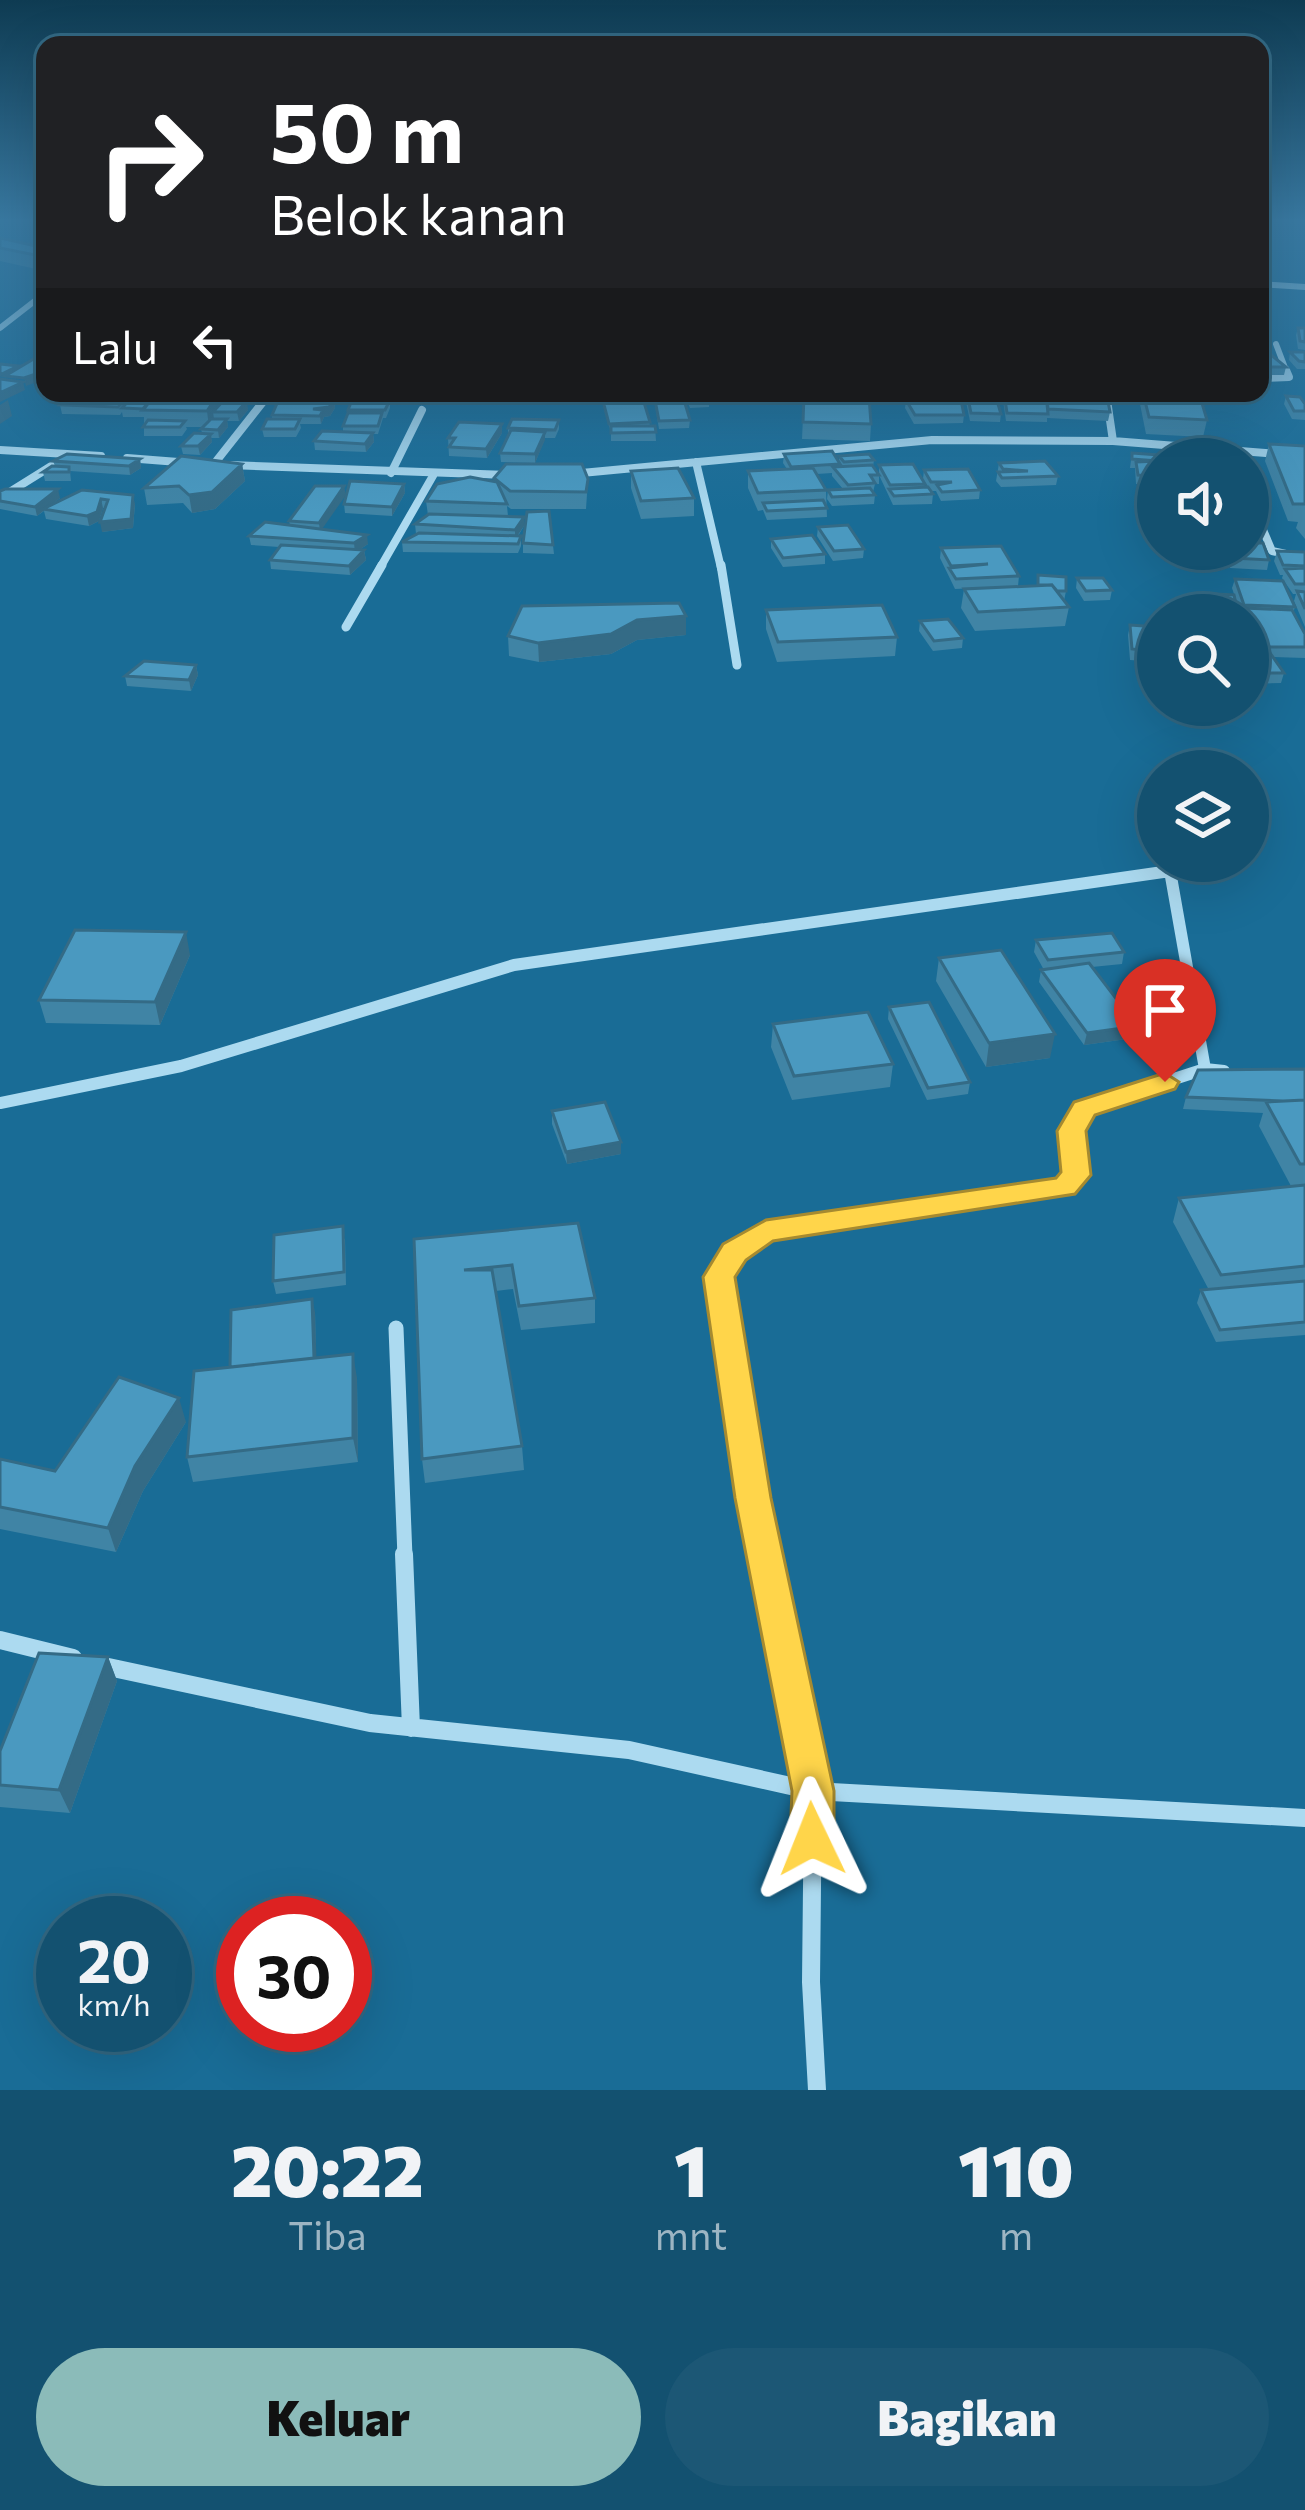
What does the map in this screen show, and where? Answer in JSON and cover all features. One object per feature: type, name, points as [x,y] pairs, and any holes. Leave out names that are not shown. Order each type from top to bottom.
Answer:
[{"type":"street","points":[[1269,378],[1289,377],[1276,344]]},
{"type":"street","points":[[214,464],[263,402]]},
{"type":"street","points":[[1107,402],[1113,441]]},
{"type":"street","points":[[391,473],[422,410]]},
{"type":"street","points":[[567,474],[932,440],[1137,444]]},
{"type":"street","points":[[0,450],[391,473],[517,475]]},
{"type":"street","points":[[0,498],[69,454]]},
{"type":"street","points":[[1269,456],[1305,456]]},
{"type":"street","points":[[696,462],[717,541],[737,665]]},
{"type":"street","points":[[346,627],[434,474]]},
{"type":"street","points":[[1269,543],[1274,554],[1305,558]]},
{"type":"street","points":[[0,1103],[182,1066],[514,964],[1170,871],[1205,1070]]},
{"type":"street","points":[[817,2090],[811,1982],[813,1791],[753,1498],[719,1277],[734,1252],[766,1231],[1064,1187],[1076,1175],[1072,1131],[1084,1108],[1205,1070],[1245,1073]]},
{"type":"street","points":[[395,1328],[411,1728]]},
{"type":"street","points":[[0,1640],[154,1679],[411,1728],[629,1750],[813,1791],[1305,1817]]},
{"type":"building","points":[[1290,352],[1305,352],[1305,362],[1299,361]]},
{"type":"building","points":[[1269,353],[1286,367],[1269,367]]},
{"type":"building","points":[[36,358],[36,374],[5,376]]},
{"type":"building","points":[[0,364],[18,366],[0,375]]},
{"type":"building","points":[[0,379],[23,382],[0,393]]},
{"type":"building","points":[[1286,396],[1300,397],[1305,411],[1294,411]]},
{"type":"building","points":[[64,402],[123,402],[118,407],[60,405]]},
{"type":"building","points":[[128,402],[149,402],[144,409],[122,408]]},
{"type":"building","points":[[149,402],[213,402],[207,411],[142,410]]},
{"type":"building","points":[[222,402],[246,402],[237,412],[213,412]]},
{"type":"building","points":[[278,402],[333,402],[313,409],[323,410],[320,416],[272,415]]},
{"type":"building","points":[[351,402],[389,402],[385,410],[348,410]]},
{"type":"building","points":[[603,402],[644,402],[650,422],[609,424]]},
{"type":"building","points":[[655,402],[685,402],[690,420],[659,421]]},
{"type":"building","points":[[804,402],[869,402],[871,424],[803,422]]},
{"type":"building","points":[[907,402],[961,402],[964,415],[915,415]]},
{"type":"building","points":[[969,402],[997,402],[1001,414],[971,413]]},
{"type":"building","points":[[1005,402],[1047,402],[1048,414],[1007,413]]},
{"type":"building","points":[[1047,402],[1108,402],[1110,412],[1048,409]]},
{"type":"building","points":[[1145,402],[1202,402],[1207,420],[1149,417]]},
{"type":"building","points":[[348,413],[382,413],[378,426],[343,426]]},
{"type":"building","points":[[211,419],[227,419],[218,430],[201,429]]},
{"type":"building","points":[[267,419],[300,419],[295,429],[262,429]]},
{"type":"building","points":[[512,419],[559,420],[555,430],[508,428]]},
{"type":"building","points":[[148,420],[185,421],[180,427],[143,427]]},
{"type":"building","points":[[459,422],[502,424],[486,449],[449,447],[455,438],[448,438]]},
{"type":"building","points":[[611,426],[655,426],[656,432],[611,433]]},
{"type":"building","points":[[511,430],[545,432],[535,454],[500,453]]},
{"type":"building","points":[[322,431],[373,433],[365,444],[314,441]]},
{"type":"building","points":[[194,433],[211,434],[198,446],[181,446]]},
{"type":"building","points":[[1269,444],[1305,446],[1305,504],[1293,504]]},
{"type":"building","points":[[832,451],[840,464],[791,467],[784,454]]},
{"type":"building","points":[[67,454],[140,459],[129,466],[53,461]]},
{"type":"building","points":[[869,454],[874,460],[844,462],[839,456]]},
{"type":"building","points":[[181,456],[242,464],[212,492],[189,495],[179,486],[144,488]]},
{"type":"building","points":[[1045,461],[1058,476],[1002,478],[998,472],[1028,471],[1003,469],[999,463]]},
{"type":"building","points":[[506,464],[582,464],[588,479],[586,492],[510,491],[494,478]]},
{"type":"building","points":[[913,464],[925,484],[890,485],[879,465]]},
{"type":"building","points":[[872,465],[879,475],[870,475],[875,483],[848,485],[833,467]]},
{"type":"building","points":[[52,466],[69,467],[69,472],[43,472]]},
{"type":"building","points":[[678,468],[694,498],[641,501],[631,471]]},
{"type":"building","points":[[813,468],[826,490],[758,493],[748,471]]},
{"type":"building","points":[[968,469],[980,490],[942,492],[937,485],[952,482],[931,482],[924,470]]},
{"type":"building","points":[[470,477],[497,482],[507,504],[426,501],[437,484]]},
{"type":"building","points":[[350,481],[404,484],[392,507],[344,504]]},
{"type":"building","points":[[315,486],[344,486],[319,523],[289,521]]},
{"type":"building","points":[[928,487],[933,494],[894,496],[889,489]]},
{"type":"building","points":[[870,488],[875,495],[832,497],[828,490]]},
{"type":"building","points":[[58,489],[35,507],[0,501],[0,491]]},
{"type":"building","points":[[82,490],[133,495],[131,519],[100,522],[108,500],[101,499],[97,512],[87,516],[43,509]]},
{"type":"building","points":[[823,500],[827,508],[767,511],[763,503]]},
{"type":"building","points":[[549,511],[553,545],[523,543],[527,512]]},
{"type":"building","points":[[429,514],[524,517],[515,530],[415,524]]},
{"type":"building","points":[[265,522],[367,535],[354,543],[249,536]]},
{"type":"building","points":[[848,525],[864,549],[834,551],[818,527]]},
{"type":"building","points":[[419,533],[521,536],[518,544],[402,542]]},
{"type":"building","points":[[812,535],[825,554],[783,558],[771,539]]},
{"type":"building","points":[[281,545],[364,550],[349,566],[270,560]]},
{"type":"building","points":[[1001,546],[1019,576],[956,579],[949,568],[988,564],[951,566],[941,548]]},
{"type":"building","points":[[1277,551],[1305,552],[1305,566],[1283,565]]},
{"type":"building","points":[[1305,568],[1305,584],[1295,584],[1285,569]]},
{"type":"building","points":[[1038,575],[1066,577],[1066,591],[1038,585]]},
{"type":"building","points":[[1077,578],[1103,578],[1112,590],[1086,591]]},
{"type":"building","points":[[1235,579],[1283,581],[1295,607],[1269,606],[1269,594],[1240,594]]},
{"type":"building","points":[[1052,585],[1069,607],[978,612],[964,589]]},
{"type":"building","points":[[679,603],[686,616],[637,620],[611,634],[538,643],[508,636],[522,606]]},
{"type":"building","points":[[882,605],[897,637],[778,642],[766,610]]},
{"type":"building","points":[[1269,609],[1292,610],[1305,634],[1305,647],[1269,647]]},
{"type":"building","points":[[948,619],[963,638],[934,641],[920,621]]},
{"type":"building","points":[[1130,625],[1137,626],[1137,650],[1132,649]]},
{"type":"building","points":[[1269,651],[1284,673],[1269,673]]},
{"type":"building","points":[[144,661],[196,665],[189,680],[125,676]]},
{"type":"building","points":[[75,930],[186,932],[155,1002],[39,1000]]},
{"type":"building","points":[[1112,933],[1124,952],[1048,960],[1036,940]]},
{"type":"building","points":[[1001,950],[1055,1034],[989,1043],[939,958]]},
{"type":"building","points":[[1089,963],[1137,1026],[1087,1033],[1041,970]]},
{"type":"building","points":[[929,1002],[970,1082],[928,1088],[889,1007]]},
{"type":"building","points":[[868,1012],[893,1064],[794,1076],[773,1024]]},
{"type":"building","points":[[1305,1069],[1305,1100],[1186,1097],[1198,1070]]},
{"type":"building","points":[[1305,1100],[1305,1164],[1300,1164],[1266,1102]]},
{"type":"building","points":[[605,1102],[621,1142],[566,1152],[552,1111]]},
{"type":"building","points":[[1305,1185],[1305,1266],[1221,1275],[1179,1198]]},
{"type":"building","points":[[578,1223],[595,1298],[519,1306],[512,1265],[464,1270],[492,1270],[522,1446],[422,1459],[414,1239]]},
{"type":"building","points":[[343,1226],[344,1272],[273,1281],[274,1235]]},
{"type":"building","points":[[1305,1281],[1305,1322],[1220,1330],[1201,1290]]},
{"type":"building","points":[[312,1299],[314,1358],[230,1367],[231,1310]]},
{"type":"building","points":[[353,1354],[353,1438],[187,1457],[194,1371]]},
{"type":"building","points":[[119,1377],[179,1398],[135,1466],[108,1528],[0,1507],[0,1459],[55,1471]]},
{"type":"building","points":[[39,1653],[108,1657],[59,1790],[0,1785],[0,1751]]},
{"type":"route","points":[[812,1839],[813,1791],[753,1498],[719,1277],[734,1252],[766,1231],[1064,1187],[1076,1175],[1072,1131],[1084,1108],[1165,1082]]}]
